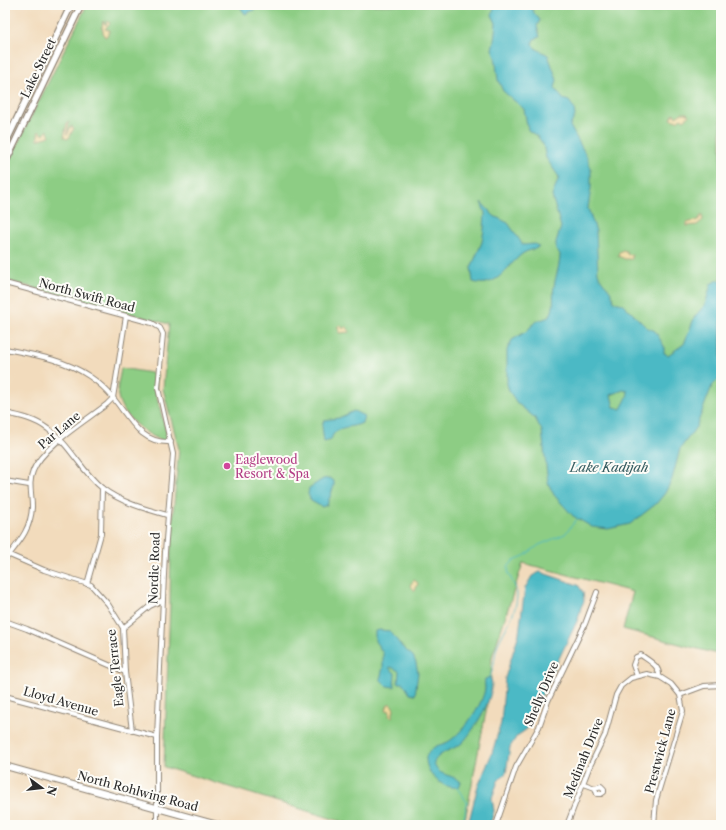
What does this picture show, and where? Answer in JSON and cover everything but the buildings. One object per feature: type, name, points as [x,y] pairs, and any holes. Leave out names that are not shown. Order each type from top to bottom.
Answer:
[{"type":"main road","name":"Lake Street","points":[[5,144],[70,5]]},
{"type":"main road","name":"Lake Street","points":[[5,163],[81,5]]},
{"type":"main road","name":"North Rohlwing Road","points":[[5,766],[218,825]]},
{"type":"street","name":"North Swift Road","points":[[5,283],[152,323],[161,331]]},
{"type":"street","points":[[113,398],[126,316]]},
{"type":"street","name":"Nordic Road","points":[[157,825],[157,737],[167,515],[172,460],[171,442],[158,388],[163,339],[161,331]]},
{"type":"street","points":[[5,349],[41,356],[66,364],[90,377],[113,398],[132,425],[143,434],[160,442],[171,442]]},
{"type":"street","name":"Par Lane","points":[[5,560],[7,554],[24,537],[30,522],[32,505],[30,485],[36,464],[60,439],[113,398]]},
{"type":"street","points":[[5,413],[33,420],[49,429],[60,439],[82,467],[102,488],[134,505],[167,515]]},
{"type":"street","points":[[5,481],[30,485]]},
{"type":"street","points":[[87,584],[101,534],[102,488]]},
{"type":"street","name":"Eagle Terrace","points":[[7,554],[44,570],[91,585],[105,600],[123,628],[125,672],[132,731]]},
{"type":"street","name":"Shelly Drive","points":[[496,825],[516,767],[539,727],[548,701],[585,624],[597,592]]},
{"type":"street","points":[[123,628],[150,606],[163,600]]},
{"type":"street","points":[[5,621],[27,629],[125,672]]},
{"type":"street","name":"Prestwick Lane","points":[[637,676],[633,665],[636,657],[641,655],[657,667],[660,671],[659,676],[671,684],[680,695],[682,706],[681,719],[672,744],[656,800],[654,825]]},
{"type":"street","points":[[637,676],[647,674],[659,676]]},
{"type":"street","name":"Medinah Drive","points":[[567,825],[606,735],[616,695],[629,680],[637,676]]},
{"type":"street","points":[[680,695],[704,686],[721,684]]},
{"type":"street","name":"Lloyd Avenue","points":[[5,696],[157,737]]},
{"type":"street","points":[[584,784],[595,788]]},
{"type":"green space","points":[[87,5],[721,5],[721,655],[623,629],[633,592],[523,563],[492,657],[490,691],[464,825],[353,825],[164,767],[171,537],[179,449],[163,389],[169,324],[5,280],[5,169]]},
{"type":"green space","points":[[121,368],[157,374],[156,394],[167,435],[166,440],[164,441],[157,438],[142,429],[135,424],[124,411],[120,403],[118,393]]},
{"type":"sand","points":[[103,21],[106,25],[107,21],[110,23],[105,29],[110,30],[106,37],[104,36],[102,27]]},
{"type":"sand","points":[[674,113],[676,117],[682,113],[687,113],[689,116],[684,120],[681,118],[677,121],[671,119]]},
{"type":"sand","points":[[69,122],[67,135],[71,126],[74,128],[69,138],[66,139],[64,137],[67,123]]},
{"type":"sand","points":[[47,130],[50,136],[37,140],[39,131],[44,135]]},
{"type":"sand","points":[[702,215],[703,220],[697,225],[687,226],[687,223],[698,220]]},
{"type":"sand","points":[[623,250],[626,251],[628,255],[632,254],[632,259],[625,259],[618,256],[619,252]]},
{"type":"sand","points":[[341,325],[343,329],[346,326],[350,332],[339,333],[337,327]]},
{"type":"sand","points":[[414,580],[418,583],[415,591],[410,585]]},
{"type":"sand","points":[[388,704],[391,704],[394,709],[392,717],[389,716],[390,711],[386,710]]},
{"type":"water","points":[[239,5],[255,5],[254,10],[245,14]]},
{"type":"water","name":"Lake Kadijah","points":[[495,5],[531,5],[534,13],[540,20],[537,26],[540,37],[534,39],[532,44],[535,48],[548,55],[557,80],[555,88],[563,99],[569,101],[574,108],[575,116],[570,126],[587,157],[591,169],[591,188],[588,208],[596,231],[598,273],[602,281],[609,289],[614,302],[623,304],[646,327],[655,331],[664,346],[664,353],[668,355],[684,344],[695,316],[705,305],[711,284],[717,280],[721,280],[721,377],[712,386],[696,427],[680,449],[672,479],[665,493],[656,504],[630,524],[608,529],[592,527],[573,516],[554,495],[548,483],[542,431],[535,418],[517,403],[509,391],[507,384],[507,350],[512,340],[527,331],[535,322],[549,317],[552,310],[553,290],[560,258],[560,254],[556,250],[556,242],[561,227],[552,196],[559,177],[546,158],[543,144],[538,137],[528,130],[524,109],[503,91],[498,80],[495,56],[492,49],[496,23],[492,15]],"holes":[[[623,390],[628,391],[621,409],[614,407],[611,395]]]},
{"type":"water","points":[[481,202],[494,216],[508,223],[523,245],[535,244],[539,247],[522,254],[495,280],[481,283],[473,282],[471,268],[482,242],[484,229],[485,213]]},
{"type":"water","points":[[354,411],[364,416],[362,423],[336,431],[331,440],[324,442],[322,426],[324,420],[339,418]]},
{"type":"water","points":[[330,478],[334,481],[334,486],[327,505],[322,507],[311,501],[308,494],[309,488],[323,479]]},
{"type":"water","points":[[540,572],[578,585],[583,592],[584,601],[578,619],[553,671],[546,680],[540,701],[530,715],[527,729],[517,736],[510,747],[506,773],[498,781],[492,798],[494,811],[490,825],[468,825],[477,789],[492,753],[501,723],[505,678],[519,633],[525,588],[532,576]]},
{"type":"water","points":[[375,631],[390,631],[402,647],[413,656],[418,673],[415,695],[410,694],[403,683],[398,683],[399,671],[391,667],[389,668],[395,673],[394,687],[387,686],[380,679],[383,668],[383,653],[375,641]]},
{"type":"water","points":[[490,677],[492,684],[488,702],[484,712],[467,738],[459,745],[440,755],[434,762],[435,767],[441,773],[453,777],[461,782],[459,787],[447,786],[436,779],[428,769],[426,757],[432,749],[451,740],[467,724],[481,702],[485,688],[485,679]]},
{"type":"waterway","points":[[490,677],[498,644],[515,609],[516,603],[517,592],[509,575],[508,567],[514,560],[524,556],[539,545],[565,534],[577,519]]},
{"type":"waterway","points":[[457,788],[467,802],[463,825]]},
{"type":"place","name":"Eaglewood Resort & Spa","points":[[227,466]]}]
